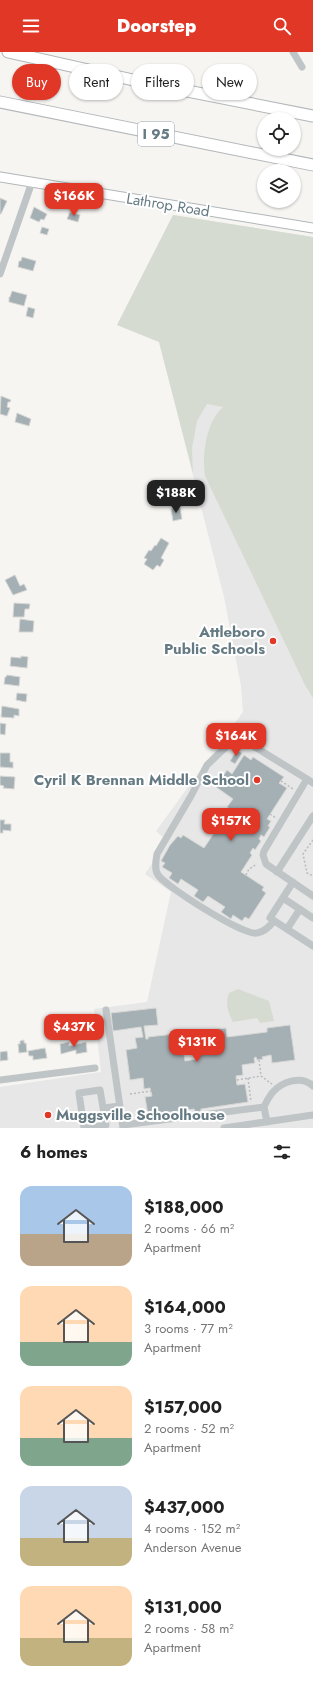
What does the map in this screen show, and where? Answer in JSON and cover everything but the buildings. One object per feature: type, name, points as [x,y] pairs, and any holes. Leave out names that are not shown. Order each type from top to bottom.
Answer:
[{"type":"highway","points":[[8,52],[313,116]]},
{"type":"highway","name":"I 95","points":[[0,102],[313,165]]},
{"type":"main road","name":"Lathrop Road","points":[[0,177],[313,228]]},
{"type":"street","points":[[293,52],[302,67]]},
{"type":"street","points":[[0,274],[32,182]]},
{"type":"street","points":[[274,921],[266,929],[256,934],[244,932],[170,886],[157,874],[155,863],[157,854],[191,796],[207,765],[227,746],[243,743],[250,744],[310,781],[264,851],[263,855],[266,864],[313,896]]},
{"type":"street","points":[[277,872],[313,816]]},
{"type":"street","points":[[293,882],[270,918],[313,946]]},
{"type":"street","points":[[283,898],[313,918]]},
{"type":"street","points":[[287,929],[300,909]]},
{"type":"street","points":[[106,1010],[123,1126],[264,1107]]},
{"type":"street","points":[[0,1080],[95,1068]]},
{"type":"street","points":[[266,1122],[264,1107],[273,1092],[283,1084],[302,1080],[308,1081],[313,1086]]},
{"type":"street","points":[[84,1128],[79,1093],[100,1090],[106,1125],[88,1128]]},
{"type":"street","points":[[103,1108],[120,1106]]},
{"type":"street","points":[[224,1128],[313,1114]]},
{"type":"path","points":[[281,781],[296,791]]},
{"type":"path","points":[[270,814],[277,819]]},
{"type":"path","points":[[313,840],[303,854],[307,873],[313,876]]},
{"type":"path","points":[[246,875],[249,870],[257,864]]},
{"type":"path","points":[[259,1060],[261,1076]]},
{"type":"path","points":[[237,1080],[261,1076],[274,1085]]},
{"type":"path","points":[[248,1078],[251,1104]]},
{"type":"path","points":[[130,1094],[151,1091]]},
{"type":"shaded area","name":"Attleboro Public Schools","points":[[173,215],[313,237],[313,1128],[0,1128],[0,1087],[101,1072],[94,1009],[147,1002],[171,892],[145,874],[167,841],[156,831],[243,712],[241,686],[224,597],[159,342],[117,325]]},
{"type":"shaded area","points":[[173,215],[313,237],[313,698],[305,685],[205,476],[204,458],[206,439],[217,413],[223,407],[207,404],[197,421],[192,448],[193,473],[159,342],[117,325]]},
{"type":"shaded area","points":[[238,989],[269,1001],[274,1021],[260,1023],[257,1018],[233,1022],[228,1012],[227,1000],[229,993]]},
{"type":"place","name":"Attleboro Public Schools","points":[[273,641]]},
{"type":"place","name":"Cyril K Brennan Middle School","points":[[257,780]]},
{"type":"place","name":"Muggsville Schoolhouse","points":[[48,1115]]}]
